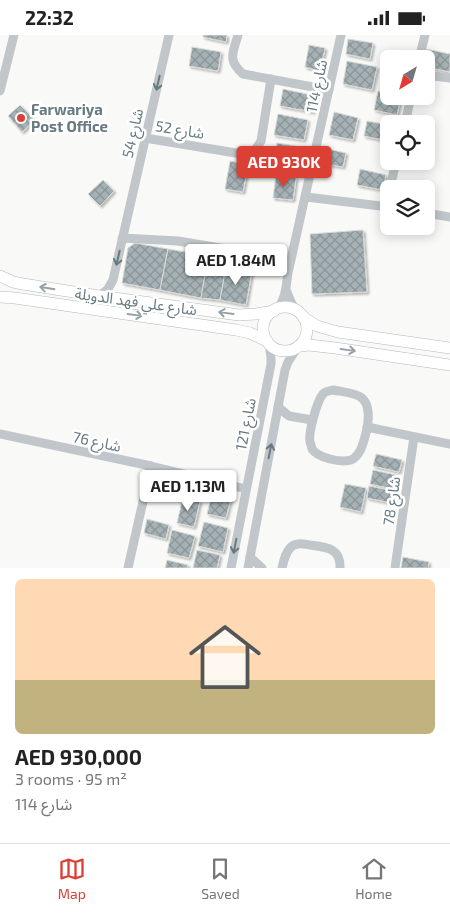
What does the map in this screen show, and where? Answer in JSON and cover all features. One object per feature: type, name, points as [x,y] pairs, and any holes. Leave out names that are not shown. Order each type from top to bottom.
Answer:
[{"type":"main road","name":"شارع علي فهد الدويلة","points":[[0,276],[13,282],[239,315],[256,315],[275,310]]},
{"type":"main road","name":"شارع علي فهد الدويلة","points":[[0,297],[236,330],[250,333],[268,342]]},
{"type":"main road","points":[[450,348],[338,333],[318,326],[296,310],[290,308],[275,310],[266,319],[264,324],[268,342],[279,350],[292,350],[309,345],[450,365]]},
{"type":"main road","points":[[298,347],[306,336],[306,323],[302,316]]},
{"type":"street","points":[[0,91],[14,35]]},
{"type":"street","name":"شارع 54","points":[[99,296],[108,289],[113,280],[169,35]]},
{"type":"street","points":[[238,35],[232,58],[235,67],[243,74],[329,90]]},
{"type":"street","name":"شارع 114","points":[[275,310],[282,303],[286,290],[288,273],[341,35]]},
{"type":"street","points":[[421,50],[425,35]]},
{"type":"street","points":[[435,76],[450,78]]},
{"type":"street","name":"شارع 52","points":[[145,138],[248,155],[261,141],[271,79]]},
{"type":"street","points":[[306,197],[380,206]]},
{"type":"street","points":[[435,214],[450,217]]},
{"type":"street","points":[[122,238],[178,241],[226,249]]},
{"type":"street","points":[[286,290],[292,304],[302,316]]},
{"type":"street","name":"شارع 121","points":[[231,568],[271,364],[268,342]]},
{"type":"street","name":"شارع 121","points":[[248,568],[285,370],[298,347]]},
{"type":"street","points":[[333,390],[354,394],[362,398],[369,411],[367,427],[361,449],[352,460],[344,461],[322,457],[316,453],[310,442],[312,420],[319,400],[328,391],[333,390]]},
{"type":"street","points":[[278,407],[289,416],[312,420]]},
{"type":"street","points":[[275,423],[289,416]]},
{"type":"street","points":[[367,427],[450,444]]},
{"type":"street","name":"شارع 76","points":[[0,433],[246,489]]},
{"type":"street","name":"شارع 78","points":[[395,568],[414,437]]},
{"type":"street","points":[[128,568],[151,466]]},
{"type":"street","points":[[282,568],[285,555],[293,546],[298,544],[326,547],[334,551],[339,557],[340,568]]},
{"type":"street","points":[[250,557],[262,568]]},
{"type":"building","points":[[203,35],[227,35],[226,42],[203,37]]},
{"type":"building","points":[[348,39],[373,43],[370,59],[346,54]]},
{"type":"building","points":[[309,45],[325,48],[320,71],[305,67]]},
{"type":"building","points":[[192,47],[221,52],[218,71],[189,66]]},
{"type":"building","points":[[435,51],[450,54],[450,72],[435,69]]},
{"type":"building","points":[[347,61],[377,67],[372,90],[343,84]]},
{"type":"building","points":[[283,89],[316,96],[313,112],[280,106]]},
{"type":"building","points":[[378,91],[380,92],[380,105],[399,105],[397,115],[374,110]]},
{"type":"building","name":"Farwariya Post Office","points":[[20,105],[35,120],[22,132],[8,116]]},
{"type":"building","points":[[334,112],[358,118],[353,140],[329,135]]},
{"type":"building","points":[[278,114],[308,120],[304,140],[274,135]]},
{"type":"building","points":[[367,121],[380,123],[380,139],[364,136]]},
{"type":"building","points":[[277,143],[301,147],[298,166],[273,161]]},
{"type":"building","points":[[323,148],[346,153],[343,167],[320,163]]},
{"type":"building","points":[[230,161],[248,165],[243,192],[225,189]]},
{"type":"building","points":[[360,169],[386,175],[385,180],[380,180],[380,189],[357,185]]},
{"type":"building","points":[[276,175],[296,178],[293,200],[273,198]]},
{"type":"building","points":[[103,180],[114,191],[100,206],[88,194]]},
{"type":"building","points":[[363,230],[367,292],[312,294],[310,234]]},
{"type":"building","points":[[135,243],[168,249],[160,290],[122,283],[128,248]]},
{"type":"building","points":[[168,249],[208,256],[201,298],[160,290]]},
{"type":"building","points":[[207,263],[226,267],[220,300],[201,298]]},
{"type":"building","points":[[226,267],[252,271],[246,305],[220,300]]},
{"type":"building","points":[[376,454],[402,460],[399,472],[373,466]]},
{"type":"building","points":[[373,470],[396,475],[393,489],[370,484]]},
{"type":"building","points":[[345,484],[366,488],[361,512],[340,507]]},
{"type":"building","points":[[369,486],[394,491],[392,503],[367,498]]},
{"type":"building","points":[[212,494],[231,498],[226,518],[207,514]]},
{"type":"building","points":[[183,497],[200,501],[194,527],[177,523]]},
{"type":"building","points":[[147,519],[169,525],[166,539],[144,533]]},
{"type":"building","points":[[204,522],[228,528],[223,552],[198,546]]},
{"type":"building","points":[[172,530],[195,536],[189,558],[167,553]]},
{"type":"building","points":[[197,550],[220,555],[217,568],[193,568]]},
{"type":"building","points":[[403,557],[429,562],[428,568],[401,568]]},
{"type":"building","points":[[167,560],[188,565],[187,568],[165,568]]},
{"type":"place","name":"Farwariya Post Office","points":[[21,118]]}]
